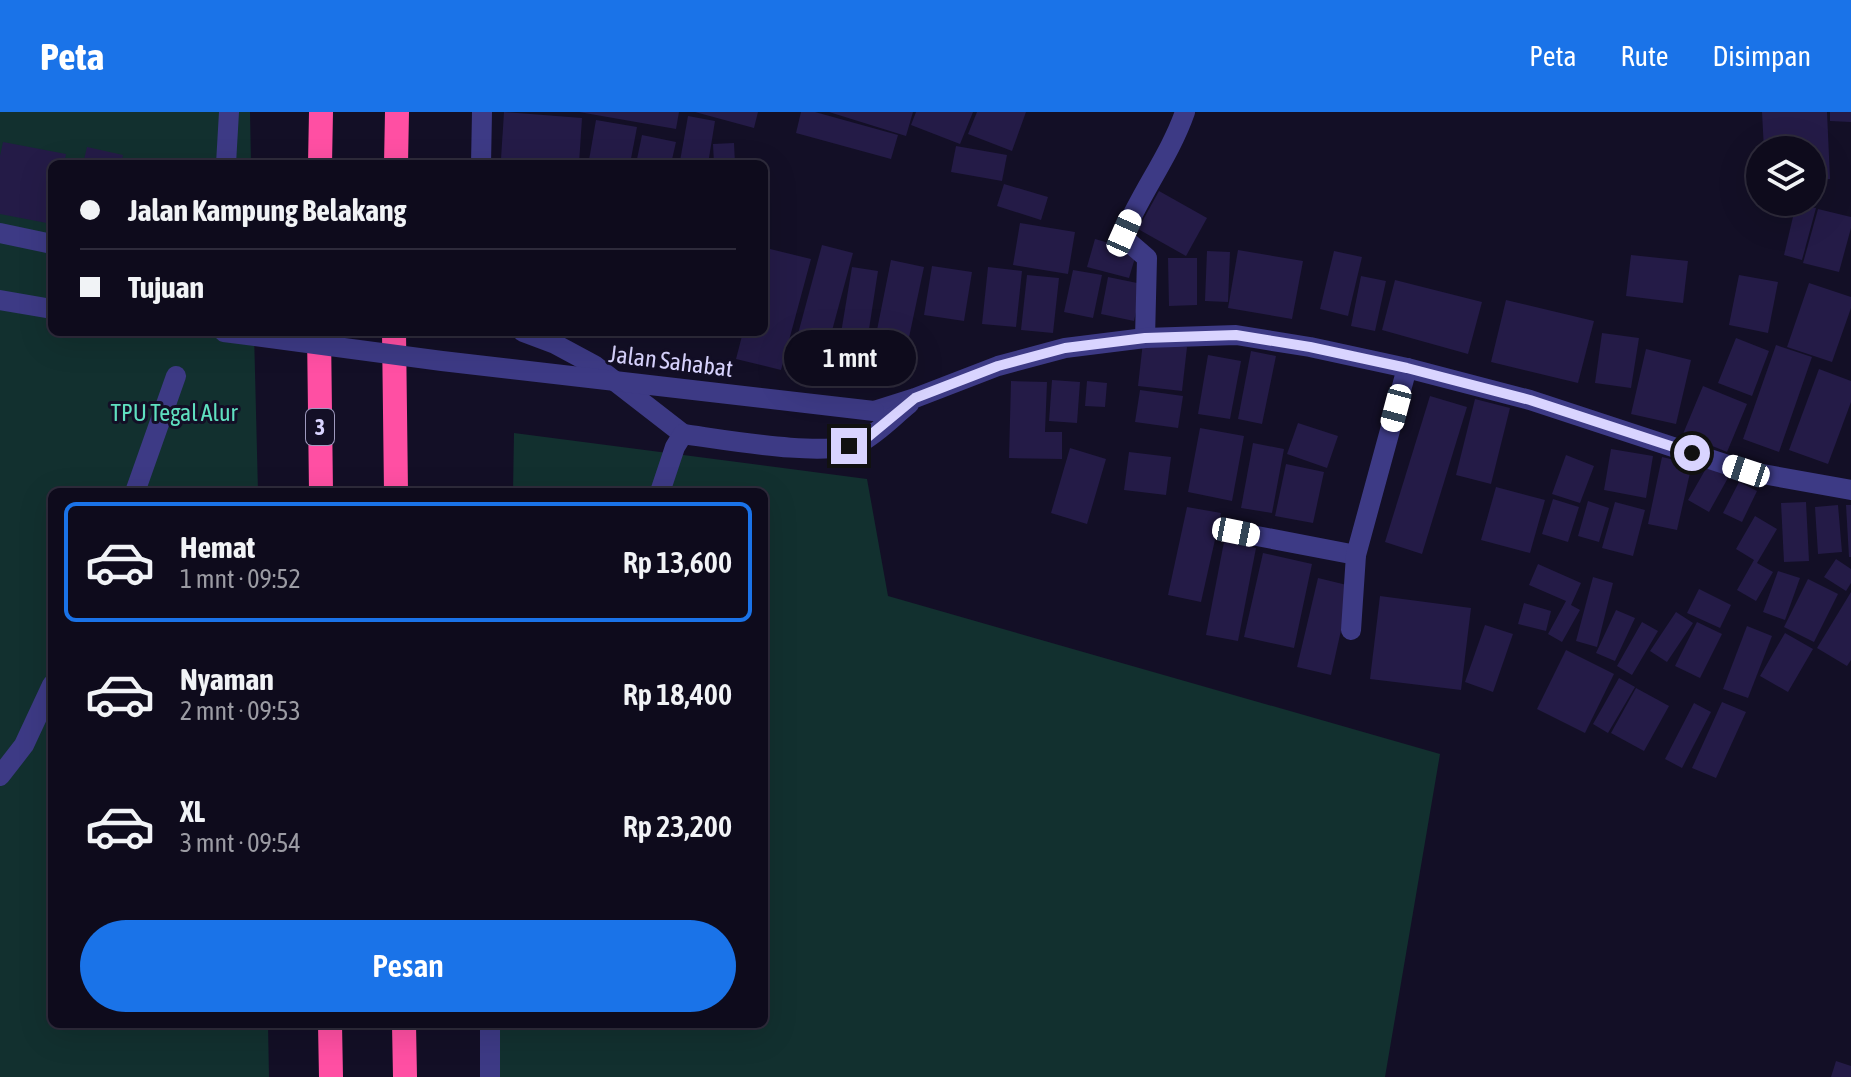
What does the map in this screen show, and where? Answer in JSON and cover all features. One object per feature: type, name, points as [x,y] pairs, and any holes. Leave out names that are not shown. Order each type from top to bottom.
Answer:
[{"type":"highway","points":[[320,160],[321,112]]},
{"type":"highway","points":[[396,160],[397,112]]},
{"type":"highway","name":"3","points":[[319,336],[321,488]]},
{"type":"highway","points":[[394,336],[396,488]]},
{"type":"highway","points":[[330,1028],[331,1077]]},
{"type":"highway","points":[[404,1028],[405,1077]]},
{"type":"street","points":[[226,160],[229,112]]},
{"type":"street","points":[[481,160],[482,112]]},
{"type":"street","points":[[1145,338],[1147,258],[1125,239],[1124,233],[1136,206],[1164,160],[1185,112]]},
{"type":"street","points":[[0,233],[48,243]]},
{"type":"street","points":[[0,300],[48,308]]},
{"type":"street","points":[[534,336],[594,365],[683,434],[786,448],[849,446],[868,437],[915,398],[998,366],[1065,348],[1145,338],[1236,335],[1407,368],[1530,400],[1746,471],[1851,490]]},
{"type":"street","name":"Jalan Sahabat","points":[[254,336],[874,411],[915,398]]},
{"type":"street","points":[[1351,630],[1356,555],[1407,368]]},
{"type":"street","points":[[136,488],[176,376]]},
{"type":"street","points":[[661,488],[675,447],[683,434]]},
{"type":"street","points":[[1236,532],[1356,555]]},
{"type":"street","points":[[0,776],[24,745],[48,694]]},
{"type":"street","points":[[490,1028],[490,1077]]},
{"type":"green space","name":"TPU Tegal Alur","points":[[0,112],[250,112],[251,160],[48,160],[48,336],[254,336],[258,488],[48,488],[48,1028],[268,1028],[269,1077],[0,1077]]},
{"type":"green space","points":[[514,433],[867,479],[888,596],[1440,754],[1385,1077],[498,1077],[499,1028],[768,1028],[768,488],[513,488]]},
{"type":"building","points":[[504,112],[582,118],[579,160],[501,159]]},
{"type":"building","points":[[579,112],[679,112],[676,129]]},
{"type":"building","points":[[695,112],[758,112],[754,128]]},
{"type":"building","points":[[801,112],[815,112],[898,135],[891,159],[796,133]]},
{"type":"building","points":[[829,112],[913,112],[906,136]]},
{"type":"building","points":[[916,112],[973,112],[960,144],[911,125]]},
{"type":"building","points":[[977,112],[1026,112],[1012,151],[968,134]]},
{"type":"building","points":[[1762,112],[1827,112],[1830,179],[1826,179],[1826,136],[1763,136]]},
{"type":"building","points":[[1830,112],[1851,112],[1851,122],[1830,121]]},
{"type":"building","points":[[688,116],[715,121],[709,160],[680,160]]},
{"type":"building","points":[[596,120],[637,127],[631,160],[589,160]]},
{"type":"building","points":[[642,135],[676,142],[672,160],[637,160]]},
{"type":"building","points":[[3,142],[66,154],[65,160],[48,160],[48,223],[0,214],[0,156]]},
{"type":"building","points":[[734,143],[735,160],[714,160],[713,144]]},
{"type":"building","points":[[956,146],[1007,155],[1002,181],[951,172]]},
{"type":"building","points":[[87,147],[123,155],[122,160],[84,160]]},
{"type":"building","points":[[1004,184],[1048,197],[1041,220],[997,206]]},
{"type":"building","points":[[1159,191],[1207,218],[1186,256],[1138,229]]},
{"type":"building","points":[[1826,211],[1851,217],[1839,272],[1803,263],[1816,216],[1826,216]]},
{"type":"building","points":[[1793,216],[1814,216],[1802,260],[1784,255]]},
{"type":"building","points":[[1020,223],[1075,232],[1068,274],[1013,265]]},
{"type":"building","points":[[1095,239],[1137,251],[1129,278],[1087,267]]},
{"type":"building","points":[[822,245],[853,253],[826,353],[795,345]]},
{"type":"building","points":[[768,248],[811,259],[781,370],[736,359],[742,336],[768,336]]},
{"type":"building","points":[[1238,250],[1303,261],[1292,319],[1228,308]]},
{"type":"building","points":[[1207,251],[1230,252],[1228,302],[1205,301]]},
{"type":"building","points":[[1334,251],[1362,257],[1348,316],[1320,309]]},
{"type":"building","points":[[1631,255],[1688,261],[1683,303],[1626,296]]},
{"type":"building","points":[[1168,258],[1197,258],[1197,305],[1169,306]]},
{"type":"building","points":[[891,260],[924,267],[908,342],[876,335]]},
{"type":"building","points":[[932,266],[972,272],[964,321],[924,315]]},
{"type":"building","points":[[852,267],[878,271],[865,355],[838,351]]},
{"type":"building","points":[[988,267],[1022,271],[1016,327],[982,324]]},
{"type":"building","points":[[1073,270],[1102,275],[1093,318],[1064,312]]},
{"type":"building","points":[[1027,275],[1059,278],[1053,333],[1021,330]]},
{"type":"building","points":[[1739,275],[1778,282],[1768,333],[1729,325]]},
{"type":"building","points":[[1361,276],[1386,281],[1375,331],[1351,326]]},
{"type":"building","points":[[1108,277],[1142,284],[1134,321],[1101,314]]},
{"type":"building","points":[[1395,280],[1482,302],[1468,354],[1382,330]]},
{"type":"building","points":[[1809,283],[1851,297],[1851,308],[1832,362],[1787,347]]},
{"type":"building","points":[[1506,300],[1594,321],[1578,383],[1491,362]]},
{"type":"building","points":[[1602,333],[1639,338],[1631,388],[1595,383]]},
{"type":"building","points":[[1736,338],[1769,351],[1752,396],[1718,383]]},
{"type":"building","points":[[1143,342],[1187,347],[1182,391],[1138,386]]},
{"type":"building","points":[[1776,345],[1812,357],[1779,452],[1743,439]]},
{"type":"building","points":[[1646,349],[1691,360],[1676,424],[1631,414]]},
{"type":"building","points":[[1251,351],[1276,356],[1262,424],[1238,419]]},
{"type":"building","points":[[1208,355],[1241,361],[1230,419],[1198,414]]},
{"type":"building","points":[[1819,369],[1851,381],[1851,402],[1828,464],[1789,450]]},
{"type":"building","points":[[1052,380],[1080,382],[1077,423],[1049,421]]},
{"type":"building","points":[[1011,381],[1047,382],[1045,432],[1062,432],[1062,459],[1009,458]]},
{"type":"building","points":[[1087,381],[1107,383],[1105,407],[1085,406]]},
{"type":"building","points":[[1703,386],[1747,404],[1727,452],[1683,434]]},
{"type":"building","points":[[1140,390],[1183,396],[1178,428],[1135,422]]},
{"type":"building","points":[[1430,396],[1467,407],[1422,554],[1385,542]]},
{"type":"building","points":[[1475,399],[1510,408],[1491,484],[1456,475]]},
{"type":"building","points":[[1298,423],[1338,436],[1327,468],[1287,454]]},
{"type":"building","points":[[1200,428],[1244,436],[1232,501],[1188,492]]},
{"type":"building","points":[[1253,443],[1284,449],[1272,513],[1241,508]]},
{"type":"building","points":[[1070,448],[1106,459],[1087,524],[1051,513]]},
{"type":"building","points":[[1611,449],[1653,456],[1646,498],[1604,490]]},
{"type":"building","points":[[1129,452],[1171,457],[1166,495],[1124,490]]},
{"type":"building","points":[[1566,455],[1594,466],[1580,503],[1552,494]]},
{"type":"building","points":[[1662,457],[1692,464],[1677,530],[1648,524]]},
{"type":"building","points":[[1286,464],[1324,472],[1313,523],[1275,516]]},
{"type":"building","points":[[1708,465],[1729,476],[1709,512],[1688,500]]},
{"type":"building","points":[[1739,482],[1757,491],[1742,522],[1723,513]]},
{"type":"building","points":[[1496,487],[1545,500],[1530,553],[1481,540]]},
{"type":"building","points":[[1553,499],[1579,507],[1568,542],[1542,534]]},
{"type":"building","points":[[1588,501],[1609,508],[1599,542],[1578,536]]},
{"type":"building","points":[[1615,502],[1645,510],[1633,556],[1602,548]]},
{"type":"building","points":[[1806,502],[1809,561],[1784,562],[1781,503]]},
{"type":"building","points":[[1838,505],[1842,552],[1818,554],[1815,507]]},
{"type":"building","points":[[1846,505],[1851,505],[1851,557],[1849,557]]},
{"type":"building","points":[[1187,507],[1221,513],[1201,602],[1168,595]]},
{"type":"building","points":[[1755,516],[1777,529],[1757,563],[1773,572],[1756,601],[1737,590],[1754,560],[1736,549]]},
{"type":"building","points":[[1224,542],[1256,548],[1238,641],[1206,635]]},
{"type":"building","points":[[1263,553],[1312,564],[1294,648],[1244,637]]},
{"type":"building","points":[[1836,559],[1851,569],[1851,583],[1846,591],[1824,577]]},
{"type":"building","points":[[1538,564],[1581,583],[1571,605],[1580,610],[1562,642],[1548,634],[1566,601],[1529,585]]},
{"type":"building","points":[[1778,571],[1800,578],[1785,620],[1763,612]]},
{"type":"building","points":[[1593,577],[1613,583],[1597,647],[1576,641]]},
{"type":"building","points":[[1318,578],[1351,586],[1331,675],[1297,667]]},
{"type":"building","points":[[1808,579],[1838,594],[1814,642],[1784,627]]},
{"type":"building","points":[[1699,589],[1731,605],[1720,628],[1687,613]]},
{"type":"building","points":[[1851,592],[1851,660],[1847,666],[1817,648]]},
{"type":"building","points":[[1380,596],[1471,608],[1461,690],[1370,679]]},
{"type":"building","points":[[1524,603],[1551,611],[1546,631],[1518,624]]},
{"type":"building","points":[[1616,610],[1635,618],[1615,661],[1596,653]]},
{"type":"building","points":[[1676,612],[1693,623],[1667,662],[1650,651]]},
{"type":"building","points":[[1642,622],[1658,631],[1632,675],[1617,666]]},
{"type":"building","points":[[1697,622],[1722,634],[1700,678],[1675,666]]},
{"type":"building","points":[[1485,625],[1513,634],[1493,692],[1465,682]]},
{"type":"building","points":[[1747,626],[1772,636],[1748,698],[1723,689]]},
{"type":"building","points":[[1785,633],[1813,649],[1788,692],[1760,676]]},
{"type":"building","points":[[1566,650],[1614,674],[1585,733],[1537,709]]},
{"type":"building","points":[[1619,678],[1635,687],[1608,733],[1593,724]]},
{"type":"building","points":[[1636,688],[1669,706],[1644,751],[1611,733]]},
{"type":"building","points":[[1722,702],[1746,712],[1716,778],[1692,768]]},
{"type":"building","points":[[1694,703],[1711,712],[1682,768],[1665,759]]},
{"type":"building","points":[[1836,1061],[1851,1066],[1851,1077],[1831,1077]]},
{"type":"route","points":[[849,446],[868,437],[915,398],[998,366],[1065,348],[1145,338],[1236,335],[1407,368],[1530,400],[1692,453]]}]
